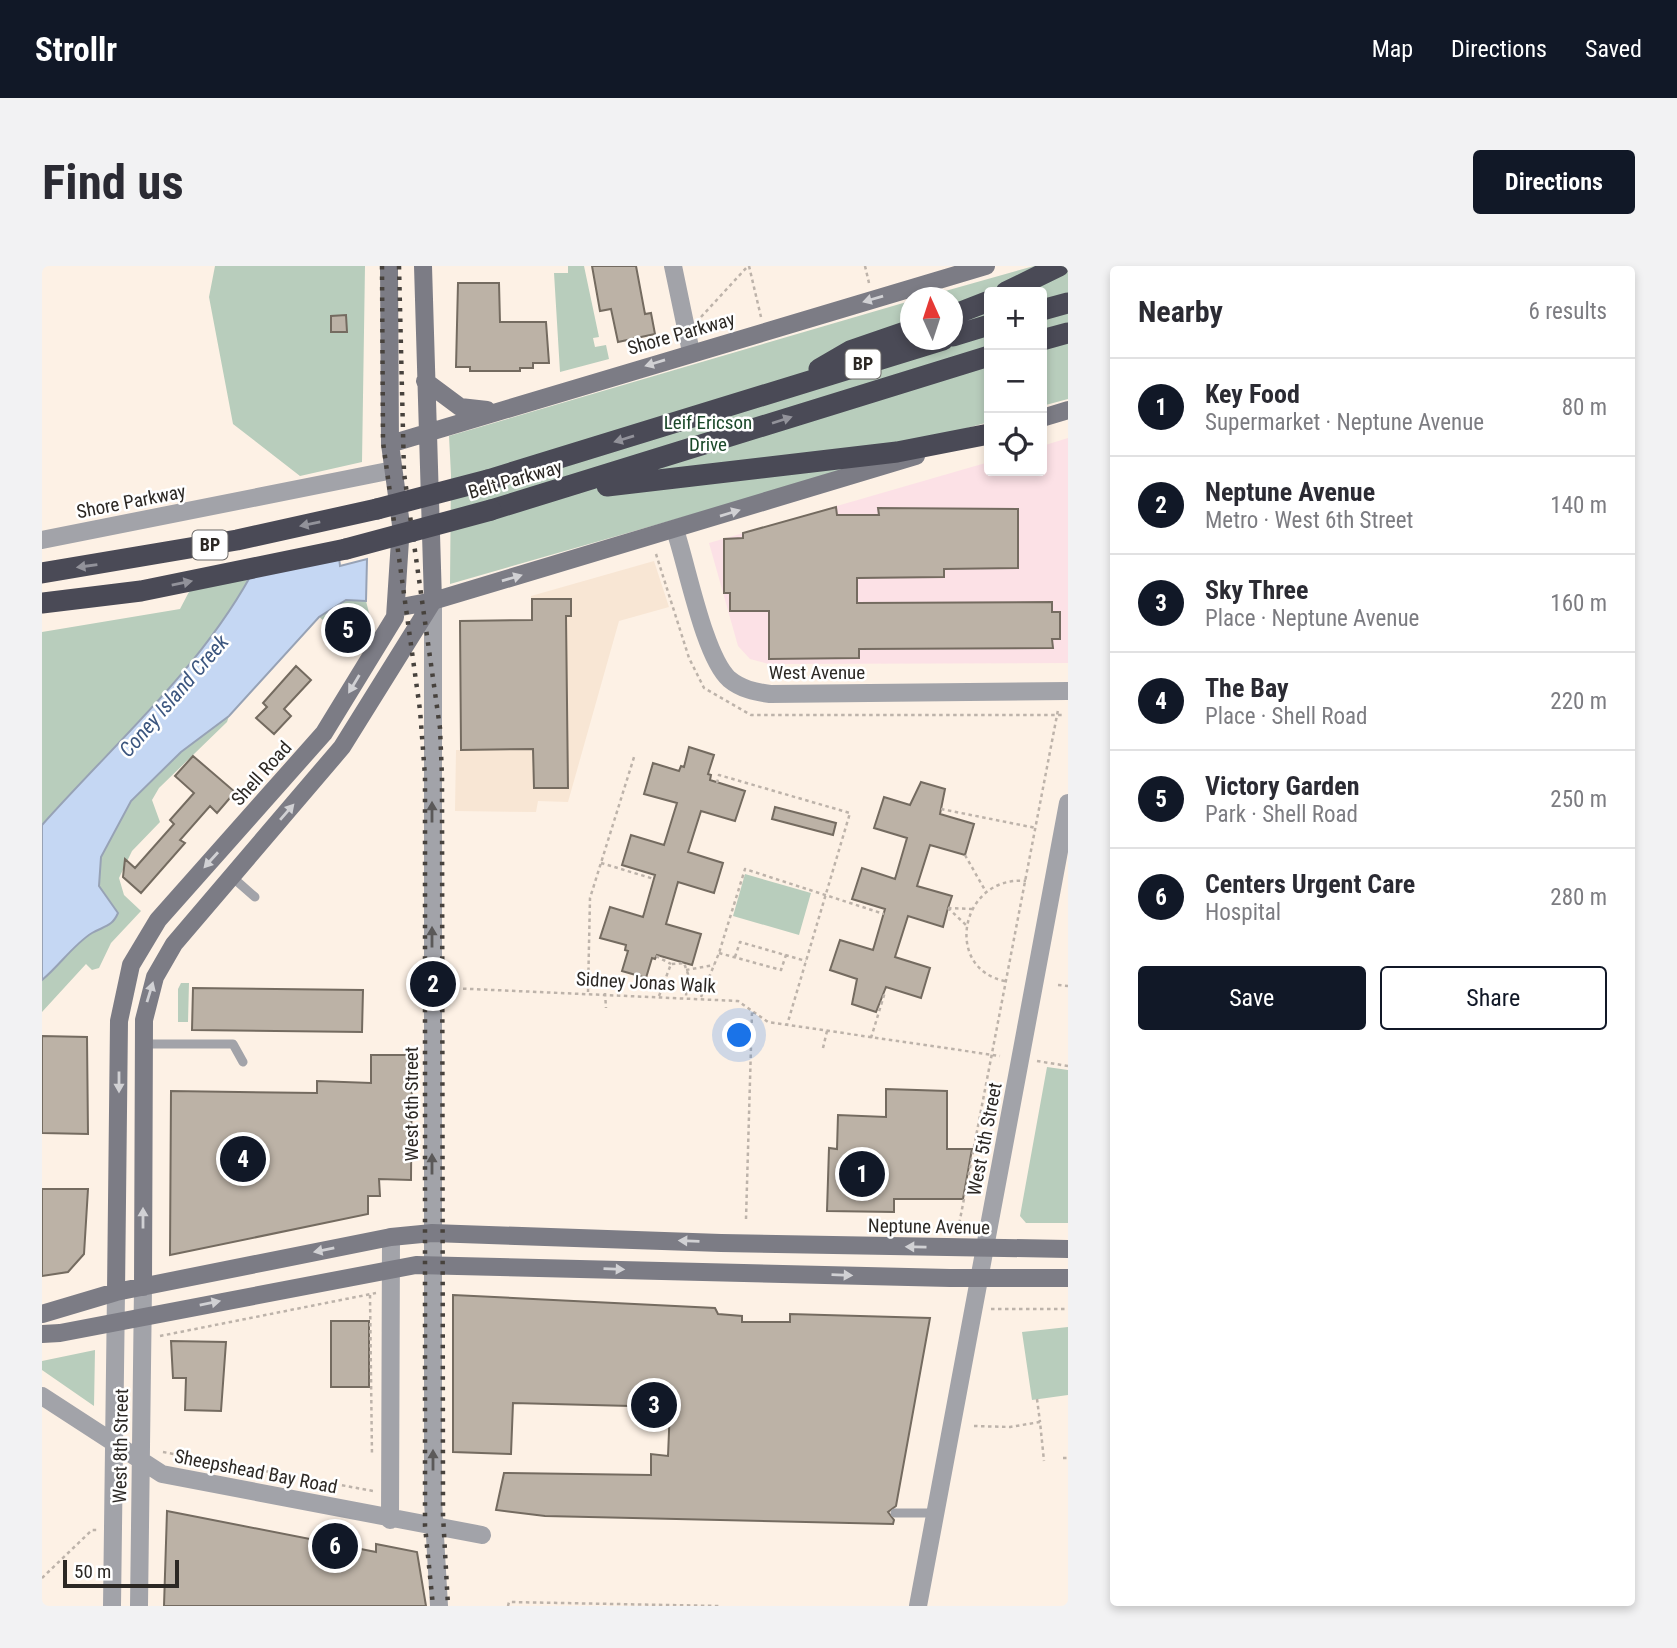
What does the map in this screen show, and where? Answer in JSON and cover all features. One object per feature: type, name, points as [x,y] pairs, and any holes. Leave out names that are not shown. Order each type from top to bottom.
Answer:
[{"type":"highway","points":[[1016,287],[1059,266]]},
{"type":"highway","points":[[963,311],[984,303]]},
{"type":"highway","points":[[1047,309],[1068,303]]},
{"type":"highway","points":[[963,334],[984,327]]},
{"type":"highway","points":[[1047,339],[1068,333]]},
{"type":"highway","points":[[783,389],[850,351],[900,334]]},
{"type":"highway","name":"Belt Parkway","points":[[42,573],[237,540],[488,480],[910,350]]},
{"type":"highway","name":"Belt Parkway","points":[[42,603],[141,591],[346,549],[553,493],[984,358]]},
{"type":"highway","points":[[553,493],[897,452],[946,440],[984,435]]},
{"type":"main road","name":"Shell Road","points":[[116,1292],[119,1021],[131,965],[158,920],[324,733],[395,617],[401,526],[390,444],[389,266]]},
{"type":"main road","points":[[143,1287],[146,1003],[160,966],[174,944],[342,747],[433,601],[423,266]]},
{"type":"main road","name":"Shore Parkway","points":[[390,444],[943,272],[986,266]]},
{"type":"main road","points":[[425,381],[460,407],[494,410]]},
{"type":"main road","points":[[1047,416],[1068,410]]},
{"type":"main road","points":[[396,608],[433,601],[676,530],[984,436]]},
{"type":"main road","name":"Neptune Avenue","points":[[42,1314],[116,1292],[391,1237],[432,1233],[1068,1250]]},
{"type":"main road","points":[[42,1334],[391,1269],[432,1264],[1068,1278]]},
{"type":"street","points":[[673,266],[691,352]]},
{"type":"street","name":"Shore Parkway","points":[[42,540],[393,470]]},
{"type":"street","name":"West Avenue","points":[[676,530],[714,658],[730,679],[742,687],[770,694],[1068,691]]},
{"type":"street","name":"West 6th Street","points":[[433,601],[433,1528],[439,1606]]},
{"type":"street","name":"West 5th Street","points":[[918,1606],[1068,803]]},
{"type":"street","points":[[390,1520],[391,1237]]},
{"type":"street","name":"West 8th Street","points":[[139,1606],[143,1287]]},
{"type":"street","name":"West 8th Street","points":[[112,1606],[116,1292]]},
{"type":"street","name":"Sheepshead Bay Road","points":[[42,1396],[162,1474],[390,1520],[482,1535]]},
{"type":"lane","points":[[232,876],[255,897]]},
{"type":"lane","points":[[144,1044],[233,1044],[243,1062]]},
{"type":"lane","points":[[895,1513],[935,1513]]},
{"type":"path","points":[[749,266],[761,318]]},
{"type":"path","points":[[696,323],[749,266]]},
{"type":"path","points":[[865,266],[869,286]]},
{"type":"path","points":[[958,1230],[1058,710]]},
{"type":"path","points":[[588,992],[590,898],[635,754]]},
{"type":"path","points":[[717,783],[719,775],[850,813],[787,1025]]},
{"type":"path","points":[[941,809],[1037,828]]},
{"type":"path","points":[[965,855],[986,891]]},
{"type":"path","points":[[601,863],[654,879]]},
{"type":"path","points":[[701,997],[719,953],[746,869],[884,914]]},
{"type":"path","points":[[779,884],[780,879]]},
{"type":"path","points":[[1007,981],[987,974],[979,967],[968,948],[967,926],[972,909],[986,891],[1012,881],[1026,881]]},
{"type":"path","points":[[967,926],[948,908],[972,909]]},
{"type":"path","points":[[735,957],[740,942],[806,961]]},
{"type":"path","points":[[719,953],[781,970],[786,955]]},
{"type":"path","points":[[656,956],[671,964],[684,963],[686,997]]},
{"type":"path","points":[[659,996],[671,964]]},
{"type":"path","points":[[686,970],[714,965]]},
{"type":"path","points":[[1058,985],[1068,986]]},
{"type":"path","name":"Sidney Jonas Walk","points":[[449,988],[701,997],[738,1001],[768,1022],[1000,1056]]},
{"type":"path","points":[[871,1038],[885,992]]},
{"type":"path","points":[[605,993],[606,1008]]},
{"type":"path","points":[[746,1219],[752,1011]]},
{"type":"path","points":[[823,1048],[827,1031]]},
{"type":"path","points":[[1037,1062],[1068,1066]]},
{"type":"path","points":[[370,1289],[372,1463]]},
{"type":"path","points":[[160,1336],[376,1293]]},
{"type":"path","points":[[991,1309],[1068,1309]]},
{"type":"path","points":[[1037,1399],[1044,1461]]},
{"type":"path","points":[[974,1426],[1010,1427],[1040,1422]]},
{"type":"path","points":[[163,1452],[377,1492]]},
{"type":"path","points":[[1063,1458],[1068,1458]]},
{"type":"path","points":[[42,1578],[92,1530],[97,1530]]},
{"type":"path","points":[[508,1606],[509,1602],[720,1606]]},
{"type":"shaded area","points":[[1068,438],[1068,663],[769,664],[750,659],[738,646],[709,543],[984,463],[984,476],[1047,476],[1047,444]]},
{"type":"shaded area","points":[[654,561],[669,607],[619,621],[568,802],[538,801],[536,812],[455,811],[456,750],[461,750],[532,620],[531,596]]},
{"type":"green space","points":[[215,266],[365,266],[362,462],[300,476],[233,424],[209,297]]},
{"type":"green space","points":[[568,266],[584,266],[599,337],[593,338],[595,347],[606,345],[609,359],[560,372],[554,273],[568,273]]},
{"type":"green space","name":"Leif Ericson Drive","points":[[1034,266],[1068,266],[1068,399],[1047,405],[1047,287],[984,287],[984,423],[909,444],[854,468],[450,584],[449,436],[900,304],[900,350],[963,350],[963,287],[959,287]]},
{"type":"green space","points":[[250,577],[229,612],[180,676],[42,825],[42,632],[180,609],[191,588]]},
{"type":"green space","points":[[346,600],[366,601],[370,617],[352,642],[319,617]]},
{"type":"green space","points":[[229,716],[227,722],[159,788],[152,800],[160,822],[132,851],[119,878],[124,895],[141,911],[111,943],[99,968],[92,970],[86,964],[42,1012],[42,980],[79,943],[116,918],[118,913],[99,886],[101,857],[131,801],[181,752]]},
{"type":"green space","points":[[745,874],[811,893],[799,935],[733,916]]},
{"type":"green space","points":[[181,983],[189,983],[188,1022],[178,1022],[178,989]]},
{"type":"green space","points":[[1047,1067],[1068,1070],[1068,1223],[1026,1223],[1020,1216]]},
{"type":"green space","points":[[1068,1327],[1068,1395],[1032,1400],[1022,1332]]},
{"type":"green space","points":[[95,1350],[94,1406],[42,1370],[42,1361]]},
{"type":"water","name":"Coney Island Creek","points":[[339,557],[340,566],[367,559],[366,601],[346,600],[319,617],[229,716],[181,752],[131,801],[101,857],[99,886],[118,913],[116,918],[79,943],[42,980],[42,825],[180,676],[229,612],[250,577]]},
{"type":"building","points":[[592,266],[636,266],[645,314],[651,313],[655,334],[618,342],[611,309],[600,311]]},
{"type":"building","points":[[458,283],[499,283],[500,322],[546,322],[549,363],[533,363],[533,368],[520,368],[520,371],[470,371],[470,367],[456,367]]},
{"type":"building","points":[[346,315],[347,332],[331,332],[331,316]]},
{"type":"building","points":[[836,507],[837,515],[879,515],[878,508],[1018,509],[1018,568],[944,569],[944,577],[857,578],[857,603],[1052,602],[1052,612],[1060,612],[1060,639],[1052,639],[1053,648],[859,649],[859,658],[769,659],[769,611],[730,611],[730,593],[724,593],[724,539],[743,538],[743,533]]},
{"type":"building","points":[[532,599],[571,599],[571,616],[566,616],[568,788],[534,788],[533,749],[461,750],[460,621],[532,620]]},
{"type":"building","points":[[296,666],[311,680],[284,709],[291,716],[274,734],[256,718],[267,707],[263,703]]},
{"type":"building","points":[[689,747],[714,755],[708,774],[711,775],[710,780],[745,791],[735,821],[701,811],[688,852],[723,863],[714,893],[678,882],[666,924],[701,934],[692,965],[657,955],[655,959],[652,958],[646,978],[622,971],[628,951],[625,950],[626,945],[600,938],[610,907],[643,917],[655,875],[622,865],[631,835],[664,845],[677,803],[644,794],[653,763],[679,771],[681,766],[684,767]]},
{"type":"building","points":[[193,756],[235,792],[217,813],[210,806],[180,840],[185,843],[141,893],[123,877],[125,859],[135,868],[174,824],[170,820],[194,793],[175,776]]},
{"type":"building","points":[[921,782],[945,789],[940,814],[974,824],[965,855],[930,845],[917,886],[952,896],[943,927],[908,916],[895,957],[930,968],[921,998],[886,987],[876,1012],[852,1004],[857,979],[830,970],[840,940],[873,950],[885,909],[852,899],[862,868],[895,879],[907,838],[874,828],[884,797],[910,805]]},
{"type":"building","points":[[775,807],[836,823],[833,835],[772,819]]},
{"type":"building","points":[[193,988],[363,990],[362,1032],[192,1030]]},
{"type":"building","points":[[42,1036],[87,1037],[88,1134],[42,1133]]},
{"type":"building","points":[[371,1055],[412,1055],[411,1180],[379,1179],[380,1196],[368,1196],[368,1214],[170,1255],[171,1091],[317,1093],[317,1081],[371,1083]]},
{"type":"building","points":[[886,1089],[947,1091],[947,1149],[972,1149],[963,1199],[894,1199],[894,1212],[827,1211],[829,1148],[837,1149],[838,1115],[886,1117]]},
{"type":"building","points":[[42,1189],[88,1189],[84,1254],[68,1272],[42,1276]]},
{"type":"building","points":[[453,1295],[715,1308],[718,1314],[742,1316],[742,1322],[790,1322],[790,1314],[930,1318],[896,1506],[888,1512],[894,1520],[893,1524],[545,1516],[496,1510],[504,1473],[651,1475],[651,1454],[668,1456],[670,1407],[513,1403],[511,1454],[453,1452]]},
{"type":"building","points":[[331,1321],[369,1321],[369,1387],[331,1387]]},
{"type":"building","points":[[171,1341],[226,1342],[221,1411],[185,1410],[186,1378],[173,1378]]},
{"type":"building","points":[[167,1511],[376,1552],[376,1544],[417,1552],[426,1606],[164,1606]]},
{"type":"railway","points":[[382,266],[383,442],[420,710],[425,776],[425,1526],[433,1606]]},
{"type":"railway","points":[[399,266],[404,473],[440,728],[442,777],[443,1515],[448,1606]]},
{"type":"place","name":"Victory Garden","points":[[348,630]]},
{"type":"place","name":"Neptune Avenue","points":[[433,984]]},
{"type":"place","name":"The Bay","points":[[243,1159]]},
{"type":"place","name":"Key Food","points":[[862,1174]]},
{"type":"place","name":"Sky Three","points":[[654,1405]]},
{"type":"place","name":"Centers Urgent Care","points":[[335,1546]]}]
